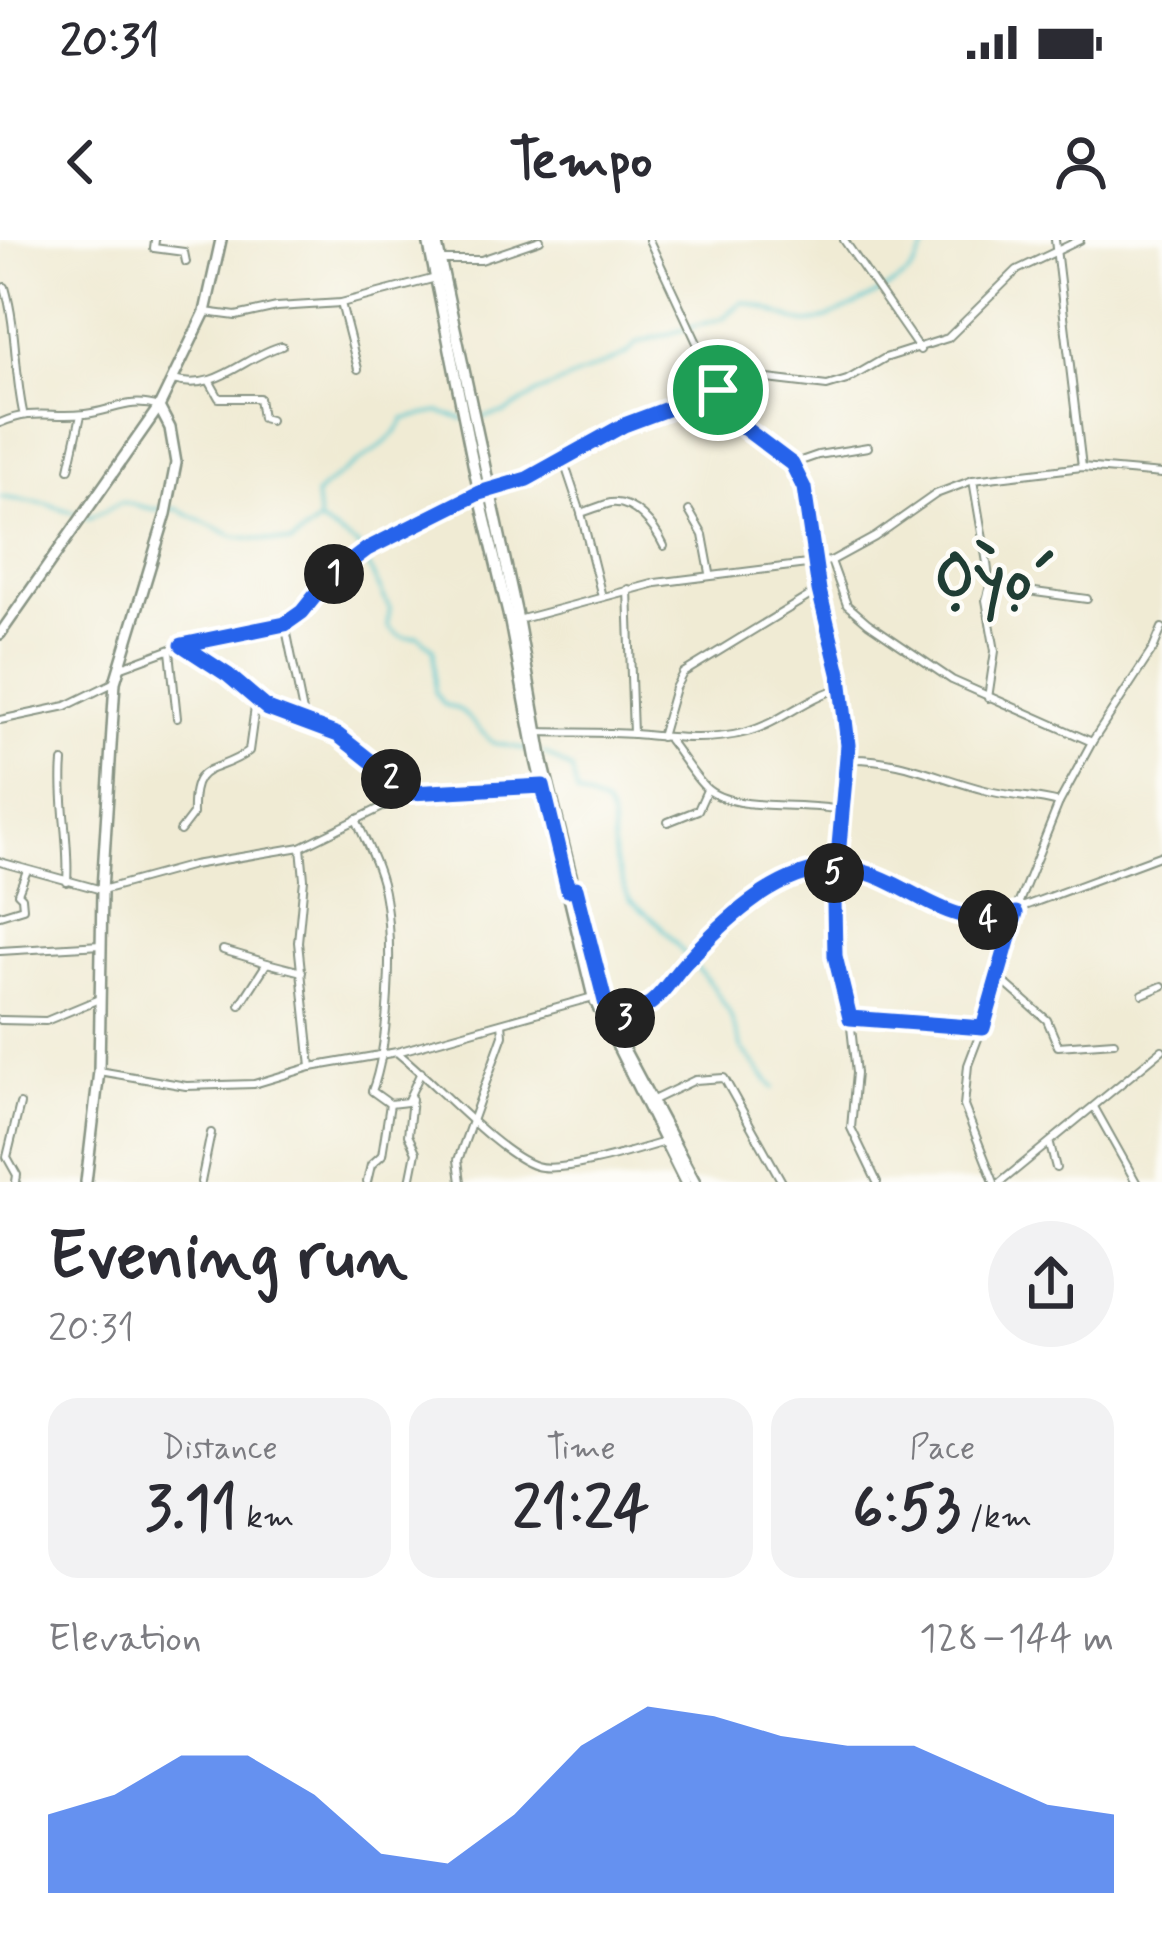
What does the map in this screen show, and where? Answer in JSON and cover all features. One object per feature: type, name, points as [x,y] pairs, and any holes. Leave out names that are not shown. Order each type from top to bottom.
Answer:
[{"type":"main road","points":[[0,634],[159,407],[205,312],[221,240]]},
{"type":"main road","points":[[432,240],[441,260],[464,400]]},
{"type":"main road","points":[[432,240],[436,278],[538,739],[543,786],[611,1025],[694,1182]]},
{"type":"main road","points":[[86,1182],[98,1071],[102,890],[115,682],[166,514],[175,448],[159,407]]},
{"type":"main road","points":[[484,491],[518,620],[530,702]]},
{"type":"main road","points":[[540,761],[572,889],[592,997],[685,1182]]},
{"type":"street","points":[[155,240],[154,248],[184,252],[186,262]]},
{"type":"street","points":[[441,260],[481,260],[540,240]]},
{"type":"street","points":[[649,240],[718,390],[739,424],[792,464],[804,488],[819,590],[841,688],[848,759],[835,868],[835,956],[850,1018],[855,1090],[850,1128],[877,1182]]},
{"type":"street","points":[[844,240],[920,350]]},
{"type":"street","points":[[118,668],[182,645],[285,624],[302,612],[330,577],[367,549],[484,491],[527,479],[624,425],[751,377],[827,386],[872,364],[948,338],[1004,280],[1056,244],[1080,240]]},
{"type":"street","points":[[1056,244],[1082,467]]},
{"type":"street","points":[[205,312],[236,316],[341,303],[436,278]]},
{"type":"street","points":[[5,287],[15,322],[14,372],[23,412]]},
{"type":"street","points":[[341,303],[358,368]]},
{"type":"street","points":[[173,380],[209,382],[282,346]]},
{"type":"street","points":[[209,382],[219,398],[259,398],[262,418],[270,420]]},
{"type":"street","points":[[0,423],[23,412],[81,415],[129,401],[159,407]]},
{"type":"street","points":[[69,469],[81,415]]},
{"type":"street","points":[[792,464],[818,454],[868,447]]},
{"type":"street","points":[[563,459],[602,597]]},
{"type":"street","points":[[518,620],[628,589],[710,573],[831,561],[936,494],[973,480],[1082,467],[1162,474]]},
{"type":"street","points":[[973,480],[990,586],[986,600],[995,664],[988,698]]},
{"type":"street","points":[[581,513],[614,502],[651,521],[664,546]]},
{"type":"street","points":[[689,512],[703,535],[710,573]]},
{"type":"street","points":[[831,561],[853,612],[952,680],[1092,742]]},
{"type":"street","points":[[990,586],[1087,598]]},
{"type":"street","points":[[628,589],[633,734]]},
{"type":"street","points":[[665,738],[675,688],[683,673],[819,590]]},
{"type":"street","points":[[285,624],[305,722]]},
{"type":"street","points":[[1162,628],[1157,650],[1092,742],[1059,803],[1016,913],[968,1065],[964,1106],[998,1182],[1050,1145],[1162,1050]]},
{"type":"street","points":[[182,645],[256,700],[338,735],[411,793]]},
{"type":"street","points":[[170,649],[177,718]]},
{"type":"street","points":[[0,720],[67,706],[115,682]]},
{"type":"street","points":[[538,739],[633,734],[665,738],[752,731],[841,688]]},
{"type":"street","points":[[180,831],[193,814],[193,792],[204,771],[249,751],[256,700]]},
{"type":"street","points":[[665,738],[707,790],[766,804],[839,810]]},
{"type":"street","points":[[848,759],[877,758],[912,765],[988,791],[1059,803]]},
{"type":"street","points":[[63,762],[60,788],[69,853],[67,882]]},
{"type":"street","points":[[0,862],[102,890],[193,865],[301,847],[411,793],[543,786]]},
{"type":"street","points":[[668,822],[698,810],[707,790]]},
{"type":"street","points":[[356,819],[385,894],[389,933],[382,1054],[372,1091],[390,1104],[403,1105],[421,1072]]},
{"type":"street","points":[[301,847],[304,879],[298,942],[311,1067]]},
{"type":"street","points":[[611,1025],[656,999],[700,947],[769,890],[797,875],[835,868],[880,875],[932,906],[987,920],[1162,855]]},
{"type":"street","points":[[0,915],[23,908],[18,893],[22,874],[29,872]]},
{"type":"street","points":[[0,951],[101,945]]},
{"type":"street","points":[[224,950],[302,972]]},
{"type":"street","points":[[240,1005],[267,963]]},
{"type":"street","points":[[999,978],[1047,1020],[1058,1046],[1114,1042]]},
{"type":"street","points":[[1143,994],[1162,986]]},
{"type":"street","points":[[98,1071],[155,1084],[254,1084],[311,1067],[397,1052],[592,997]]},
{"type":"street","points":[[0,1020],[46,1021],[100,998]]},
{"type":"street","points":[[850,1018],[983,1028]]},
{"type":"street","points":[[461,1182],[458,1160],[503,1035],[502,1023]]},
{"type":"street","points":[[397,1052],[472,1120],[534,1166],[623,1154],[664,1142]]},
{"type":"street","points":[[651,1101],[695,1080],[724,1078],[782,1182]]},
{"type":"street","points":[[410,1182],[416,1152],[408,1135],[411,1095]]},
{"type":"street","points":[[16,1182],[8,1157],[20,1103]]},
{"type":"street","points":[[367,1182],[371,1165],[382,1154],[390,1104]]},
{"type":"street","points":[[1094,1106],[1136,1182]]},
{"type":"street","points":[[201,1182],[211,1132]]},
{"type":"street","points":[[1050,1145],[1057,1168]]},
{"type":"waterway","points":[[479,418],[505,413],[538,393],[627,354],[637,343],[723,318],[742,302],[804,323],[825,318],[904,278],[930,240]]},
{"type":"waterway","points":[[0,497],[48,504],[89,518],[121,502],[178,509],[233,536],[291,543],[319,522],[316,495],[390,438],[404,419],[439,412],[463,419]]},
{"type":"waterway","points":[[319,522],[358,546],[390,609],[390,629],[405,637],[418,636],[434,649],[435,692],[443,704],[460,710],[493,743],[529,750]]},
{"type":"waterway","points":[[544,753],[572,770],[577,794],[605,806],[611,818],[615,863],[629,899],[659,924],[714,988],[729,1012],[742,1049],[774,1088]]},
{"type":"district","name":"Ọ̀yọ́","points":[[983,576]]},
{"type":"route","points":[[718,390],[624,425],[527,479],[479,493],[367,549],[330,577],[302,612],[285,624],[182,645],[268,709],[338,735],[411,793],[543,786],[568,890],[576,888],[611,1025],[656,999],[716,932],[769,890],[797,875],[835,868],[880,875],[932,906],[967,918],[987,920],[1016,913],[983,1028],[850,1018],[835,956],[834,902],[835,868],[839,810],[848,745],[804,488],[792,464],[739,424],[718,390]]}]
